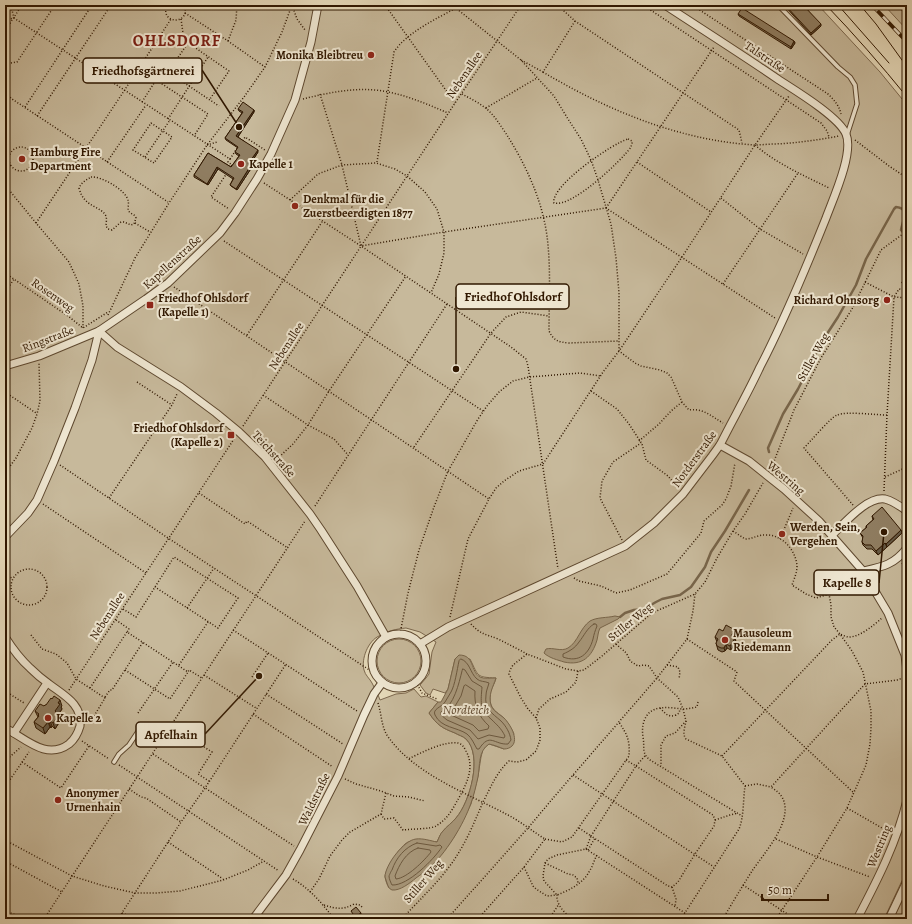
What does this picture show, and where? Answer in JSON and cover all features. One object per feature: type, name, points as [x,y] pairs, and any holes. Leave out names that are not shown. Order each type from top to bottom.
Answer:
[{"type":"street","name":"Kapellenstraße","points":[[99,331],[168,283],[216,236],[235,213],[271,154],[295,100],[311,42],[318,5]]},
{"type":"street","name":"Talstraße","points":[[665,5],[676,8],[719,40],[827,113],[839,123],[847,135]]},
{"type":"street","name":"Norderstraße","points":[[420,644],[466,619],[625,546],[654,524],[683,494],[720,445],[782,322],[810,258],[846,163],[848,148],[847,135]]},
{"type":"street","name":"Ringstraße","points":[[5,366],[39,356],[99,331]]},
{"type":"street","name":"Teichstraße","points":[[99,331],[117,347],[181,387],[216,413],[239,432],[265,457],[310,514],[357,586],[386,637]]},
{"type":"street","points":[[5,537],[28,513],[36,500],[54,461],[76,408],[90,367],[99,331]]},
{"type":"street","name":"Westring","points":[[720,445],[748,460],[797,501],[819,521],[863,570],[888,613],[905,655],[907,671]]},
{"type":"street","points":[[832,536],[858,511],[872,501],[884,499],[898,504],[907,511]]},
{"type":"street","points":[[863,570],[883,567],[900,557],[907,548]]},
{"type":"street","points":[[400,634],[412,637],[420,644],[426,660],[425,668],[416,682],[402,688],[395,688],[388,686],[377,678],[372,665],[372,658],[373,651],[380,640],[390,635],[400,634]]},
{"type":"street","points":[[5,637],[11,647],[30,668],[75,705],[80,722],[75,737],[71,742],[56,750],[45,749],[30,743],[14,732],[5,728]]},
{"type":"street","name":"Waldstraße","points":[[253,919],[286,875],[300,850],[325,803],[374,694],[382,682]]},
{"type":"street","points":[[14,732],[47,683]]},
{"type":"street","name":"Westring","points":[[857,919],[878,880],[896,836],[907,800]]},
{"type":"street","points":[[889,919],[907,881]]},
{"type":"lane","points":[[778,5],[838,67],[850,77],[855,85],[857,104],[847,135]]},
{"type":"lane","points":[[114,762],[119,754],[129,745],[139,730]]},
{"type":"path","points":[[5,31],[22,5]]},
{"type":"path","points":[[5,64],[17,62],[54,5]]},
{"type":"path","points":[[25,108],[92,5]]},
{"type":"path","points":[[37,116],[111,5]]},
{"type":"path","points":[[167,5],[165,11],[166,14],[171,19],[181,19]]},
{"type":"path","points":[[184,5],[186,9],[181,19],[184,40],[229,71],[210,99]]},
{"type":"path","points":[[228,41],[236,20],[237,5]]},
{"type":"path","points":[[292,5],[297,19],[304,28],[311,42]]},
{"type":"path","points":[[106,318],[135,258],[150,232],[207,145],[265,67],[282,32],[292,5]]},
{"type":"path","points":[[384,5],[455,103]]},
{"type":"path","points":[[452,5],[521,60],[566,86],[627,115],[661,127],[708,139],[755,145],[795,143],[847,135],[907,178]]},
{"type":"path","name":"Nebenallee","points":[[65,696],[520,5]]},
{"type":"path","points":[[562,5],[564,11],[575,21],[739,130],[742,143]]},
{"type":"path","points":[[643,5],[820,123],[827,131],[829,138]]},
{"type":"path","points":[[692,5],[828,94],[839,107],[841,114]]},
{"type":"path","points":[[376,163],[394,52],[398,46],[430,22],[456,8]]},
{"type":"path","points":[[5,10],[12,10],[14,18],[230,159]]},
{"type":"path","points":[[185,13],[265,67]]},
{"type":"path","points":[[5,20],[14,18]]},
{"type":"path","points":[[36,223],[171,19]]},
{"type":"path","points":[[543,72],[575,21]]},
{"type":"path","points":[[606,208],[719,40]]},
{"type":"path","points":[[168,72],[188,42]]},
{"type":"path","points":[[167,119],[208,57]]},
{"type":"path","points":[[521,60],[554,96],[581,139],[598,180],[611,224],[616,258],[619,293],[619,351]]},
{"type":"path","points":[[159,66],[219,106]]},
{"type":"path","points":[[486,108],[537,78]]},
{"type":"path","points":[[142,102],[156,80],[208,114],[194,136]]},
{"type":"path","points":[[5,87],[6,93],[9,97],[169,203]]},
{"type":"path","points":[[295,100],[320,94],[363,89],[388,92],[418,101],[449,114]]},
{"type":"path","points":[[448,628],[468,540],[496,488],[519,471],[543,464],[793,89]]},
{"type":"path","points":[[320,94],[342,164],[361,246]]},
{"type":"path","points":[[462,94],[486,108],[491,113],[524,164],[532,182],[544,218],[547,236],[550,272],[549,331],[553,338],[560,342],[569,343],[619,341]]},
{"type":"path","points":[[107,162],[146,105]]},
{"type":"path","points":[[145,157],[170,120]]},
{"type":"path","points":[[151,123],[172,137],[154,163],[145,157],[134,150],[151,123]]},
{"type":"path","points":[[235,213],[211,197],[232,165],[228,162],[245,137],[271,154]]},
{"type":"path","points":[[628,139],[632,141],[631,147],[626,153],[598,180],[567,201],[558,204],[554,203],[557,192],[570,178],[591,160],[622,141],[628,139]]},
{"type":"path","points":[[207,145],[217,142]]},
{"type":"path","points":[[755,145],[778,162],[836,191]]},
{"type":"path","points":[[23,147],[31,151],[33,154],[32,166],[25,171],[17,171],[11,165],[9,158],[10,154],[16,148],[23,147]]},
{"type":"path","points":[[637,162],[711,212]]},
{"type":"path","points":[[290,200],[318,174],[342,164],[376,163],[395,169],[407,176],[425,192],[437,210],[444,232],[444,253],[440,274],[431,293]]},
{"type":"path","points":[[5,169],[11,165]]},
{"type":"path","points":[[723,284],[798,173]]},
{"type":"path","points":[[91,177],[99,178],[111,183],[126,197],[128,202],[128,210],[136,217],[135,223],[131,226],[121,222],[112,230],[108,228],[106,226],[107,219],[105,215],[84,199],[79,187],[91,177]]},
{"type":"path","points":[[257,179],[406,276],[491,333],[526,359],[528,362],[529,377],[562,575],[579,582],[601,586],[616,593],[630,590],[667,574],[701,532],[704,522],[722,505],[726,499],[731,486],[738,454]]},
{"type":"path","points":[[5,185],[69,262],[79,284],[83,306],[83,328]]},
{"type":"path","points":[[721,198],[760,229],[810,258]]},
{"type":"path","points":[[361,246],[606,208],[782,322]]},
{"type":"path","points":[[246,336],[322,222]]},
{"type":"path","points":[[135,223],[150,232]]},
{"type":"path","name":"Stiller Weg","points":[[578,671],[584,670],[602,656],[652,613],[695,594],[705,582],[717,558],[767,476],[777,455],[794,410],[821,358],[852,309],[870,269],[881,250],[907,230]]},
{"type":"path","points":[[216,236],[483,411]]},
{"type":"path","name":"Rosenweg","points":[[5,273],[83,328]]},
{"type":"path","points":[[271,465],[293,444],[308,425],[406,276]]},
{"type":"path","points":[[5,293],[14,279]]},
{"type":"path","points":[[884,499],[894,297],[899,289],[903,290],[904,284],[900,281]]},
{"type":"path","points":[[865,282],[894,297],[907,298]]},
{"type":"path","points":[[168,283],[489,499]]},
{"type":"path","points":[[44,919],[447,304]]},
{"type":"path","points":[[83,328],[110,311]]},
{"type":"path","points":[[414,448],[491,333],[506,317],[522,312],[549,316]]},
{"type":"path","points":[[619,351],[641,366],[667,373],[671,377],[682,402],[689,410],[702,410],[730,426]]},
{"type":"path","points":[[5,473],[16,458],[32,428],[37,414],[40,401],[39,356]]},
{"type":"path","points":[[400,634],[408,593],[419,550],[434,507],[448,471],[483,411],[499,392],[514,382],[529,377],[580,373],[601,376]]},
{"type":"path","points":[[137,382],[172,405]]},
{"type":"path","points":[[109,498],[172,405],[181,387]]},
{"type":"path","points":[[591,391],[617,409],[629,424],[640,442],[646,460],[668,476],[683,494]]},
{"type":"path","points":[[5,392],[37,414]]},
{"type":"path","points":[[263,396],[308,425],[334,439],[348,455]]},
{"type":"path","points":[[625,546],[600,498],[602,481],[613,462],[640,442],[682,402]]},
{"type":"path","points":[[858,511],[804,448],[837,415],[846,413],[887,416]]},
{"type":"path","points":[[54,461],[168,538],[374,673]]},
{"type":"path","points":[[885,477],[907,467]]},
{"type":"path","points":[[199,493],[245,524],[247,521],[288,548]]},
{"type":"path","points":[[36,500],[146,573]]},
{"type":"path","points":[[780,539],[797,501]]},
{"type":"path","points":[[733,531],[746,539],[767,535],[777,537],[789,546],[795,556],[797,570],[792,585],[806,594],[816,598],[829,594],[863,570]]},
{"type":"path","points":[[123,609],[136,617],[155,587],[174,557],[238,598],[218,628],[155,587]]},
{"type":"path","points":[[187,608],[214,568]]},
{"type":"path","points":[[32,569],[38,571],[42,574],[47,585],[44,596],[35,604],[23,604],[13,596],[11,590],[13,578],[16,573],[21,570],[32,569]]},
{"type":"path","points":[[5,575],[13,578]]},
{"type":"path","points":[[448,919],[657,678],[687,639],[695,594]]},
{"type":"path","points":[[776,919],[847,808],[866,766],[870,744],[871,710],[863,672],[852,651],[834,627],[832,622],[829,594]]},
{"type":"path","points":[[840,634],[848,637],[856,636],[870,628],[888,613]]},
{"type":"path","points":[[466,619],[481,633],[495,638],[527,654],[566,669],[578,671],[576,682],[566,692],[550,698],[539,709],[536,718]]},
{"type":"path","points":[[90,688],[129,629],[116,620]]},
{"type":"path","points":[[179,666],[208,622]]},
{"type":"path","points":[[233,630],[364,715]]},
{"type":"path","points":[[127,632],[188,672],[189,670],[202,678]]},
{"type":"path","points":[[722,756],[832,640],[840,634]]},
{"type":"path","points":[[31,635],[42,649],[56,654],[68,663],[76,679],[105,698]]},
{"type":"path","points":[[687,639],[737,672],[734,681],[854,793]]},
{"type":"path","points":[[80,722],[90,721],[143,642]]},
{"type":"path","points":[[616,644],[627,653],[630,661],[638,666],[644,664],[649,666],[657,678],[678,697],[686,721],[684,736],[686,739],[722,756],[745,786],[742,816],[743,821],[681,919]]},
{"type":"path","points":[[252,677],[268,653]]},
{"type":"path","name":"Stiller Weg","points":[[402,919],[444,873],[456,857],[469,834],[494,780],[502,768],[509,761],[517,762],[526,760],[536,751],[540,740],[540,728],[536,718],[521,698],[509,674],[513,665],[527,654]]},
{"type":"path","points":[[138,713],[173,662]]},
{"type":"path","points":[[118,919],[286,664]]},
{"type":"path","points":[[667,665],[678,667],[680,672],[679,679]]},
{"type":"path","points":[[125,670],[170,700],[188,672]]},
{"type":"path","points":[[204,675],[256,708]]},
{"type":"path","points":[[771,787],[865,684],[897,680],[907,676]]},
{"type":"path","points":[[416,682],[422,693],[437,700]]},
{"type":"path","points":[[5,691],[31,708]]},
{"type":"path","points":[[265,694],[349,749]]},
{"type":"path","points":[[374,694],[379,705],[382,722],[388,737],[408,759],[436,778],[508,815],[545,839],[562,842],[572,837],[629,756],[627,736],[619,722]]},
{"type":"path","points":[[698,702],[698,707],[683,709],[654,709],[645,717],[642,731],[644,744],[643,752],[645,756],[742,816]]},
{"type":"path","points":[[660,708],[666,715],[669,716],[676,715],[679,713],[680,709]]},
{"type":"path","points":[[253,714],[356,784],[394,796],[409,797],[425,801]]},
{"type":"path","points":[[661,766],[661,745],[666,736],[675,733],[686,721]]},
{"type":"path","points":[[171,726],[212,752],[198,774],[209,782]]},
{"type":"path","points":[[75,737],[299,883],[324,905],[334,919]]},
{"type":"path","points":[[5,759],[30,743]]},
{"type":"path","points":[[5,787],[22,762],[30,743]]},
{"type":"path","points":[[386,793],[381,814],[384,819],[394,818],[403,830],[435,827],[448,817],[463,792],[471,765],[468,754],[463,745],[448,743],[408,759]]},
{"type":"path","points":[[22,762],[61,788],[89,746]]},
{"type":"path","points":[[152,754],[300,850]]},
{"type":"path","points":[[587,850],[591,836],[636,766],[645,756]]},
{"type":"path","points":[[626,760],[713,815],[715,820],[714,826],[678,882],[672,887]]},
{"type":"path","points":[[573,775],[714,867]]},
{"type":"path","points":[[723,919],[743,885],[775,838],[781,827],[784,815],[785,806],[783,798],[778,791],[771,787],[757,784],[745,786]]},
{"type":"path","points":[[129,789],[141,797],[146,798],[181,822]]},
{"type":"path","points":[[847,808],[896,836]]},
{"type":"path","points":[[310,892],[319,879],[330,856],[342,840],[350,832],[381,814]]},
{"type":"path","points":[[715,820],[738,814]]},
{"type":"path","points":[[579,828],[668,886],[672,887]]},
{"type":"path","points":[[587,850],[596,838]]},
{"type":"path","points":[[775,838],[817,857],[878,880]]},
{"type":"path","points":[[478,919],[524,867],[545,839]]},
{"type":"path","points":[[5,840],[32,853],[72,876],[104,886],[135,893],[156,894],[180,891],[223,880],[248,870],[264,861]]},
{"type":"path","points":[[168,842],[223,880]]},
{"type":"path","points":[[572,919],[557,902],[557,895],[544,881],[543,876],[545,863],[548,859],[557,855],[587,850],[597,855],[685,913]]},
{"type":"path","points":[[524,867],[536,889],[547,896],[557,895],[570,890],[582,881],[591,870],[592,863],[597,855]]},
{"type":"path","points":[[5,861],[62,892]]},
{"type":"path","points":[[545,863],[573,875],[577,878],[578,883]]},
{"type":"path","points":[[743,885],[795,919]]},
{"type":"path","points":[[672,887],[676,899],[675,907]]},
{"type":"path","points":[[324,905],[341,909],[354,904],[360,905],[363,908]]},
{"type":"path","points":[[549,919],[559,904]]},
{"type":"path","points":[[5,911],[23,919]]},
{"type":"path","points":[[122,913],[146,919]]},
{"type":"shaded area","points":[[5,5],[818,5],[880,72],[907,105],[907,870],[884,919],[5,919]],"holes":[[[402,628],[420,632],[436,642],[432,652],[429,674],[420,685],[426,693],[430,695],[433,689],[445,693],[448,689],[455,659],[470,659],[479,675],[496,678],[490,693],[491,704],[492,707],[504,718],[514,734],[504,749],[489,744],[483,749],[471,804],[454,837],[444,851],[429,869],[389,888],[385,876],[398,852],[410,841],[437,842],[442,832],[461,811],[473,779],[474,756],[466,739],[440,726],[429,713],[438,702],[426,696],[421,697],[414,689],[406,693],[396,694],[380,700],[372,683],[366,675],[363,666],[366,651],[375,638],[382,634]]]},
{"type":"shaded area","points":[[884,5],[897,5],[907,16],[907,30]]},
{"type":"shaded area","points":[[399,639],[411,643],[417,649],[421,661],[417,673],[411,679],[399,683],[387,679],[381,673],[377,661],[381,649],[387,643]]},
{"type":"shaded area","points":[[907,889],[907,919],[893,919]]},
{"type":"water","points":[[615,616],[620,617],[600,628],[595,646],[585,659],[576,663],[570,663],[551,658],[544,653],[546,649],[563,650],[568,648],[590,621]]},
{"type":"water","name":"Nordteich","points":[[459,655],[470,660],[475,671],[480,677],[496,678],[490,694],[491,705],[495,711],[504,718],[511,728],[515,740],[511,747],[506,749],[489,744],[485,747],[481,755],[478,777],[472,800],[464,820],[453,839],[441,856],[427,870],[405,886],[392,890],[390,889],[385,877],[388,866],[396,854],[411,840],[424,839],[437,842],[442,832],[461,811],[470,790],[474,767],[474,756],[471,746],[465,738],[440,726],[429,713],[438,702],[441,702],[448,689],[455,659]]},
{"type":"building","points":[[785,5],[803,5],[821,24],[811,33]]},
{"type":"building","points":[[742,8],[794,41],[791,47],[738,14]]},
{"type":"building","points":[[243,102],[254,110],[236,136],[258,150],[248,164],[251,165],[236,189],[230,185],[234,178],[217,167],[207,184],[194,175],[208,153],[231,167],[240,155],[235,152],[238,147],[225,138],[243,112],[238,109]]},
{"type":"building","points":[[882,507],[901,530],[876,551],[871,545],[865,545],[862,542],[863,536],[860,533],[874,519],[872,516]]},
{"type":"building","name":"Mausoleum Riedemann","points":[[726,625],[735,630],[731,636],[735,638],[730,646],[726,644],[724,648],[721,648],[717,646],[716,643],[718,639],[715,637],[719,629],[723,631]]},
{"type":"building","name":"Kapelle 2","points":[[54,696],[60,700],[58,703],[60,704],[55,711],[58,716],[53,723],[50,721],[48,722],[43,728],[34,722],[39,716],[39,714],[35,711],[40,704],[44,706],[46,705]]},
{"type":"building","points":[[907,902],[907,919],[903,919]]},
{"type":"building","points":[[356,907],[361,913],[355,917],[351,911]]},
{"type":"waterway","points":[[769,452],[768,448],[783,414],[798,389],[823,340],[856,285],[866,259],[896,207],[903,210],[904,219],[901,230],[907,237]]},
{"type":"waterway","points":[[620,617],[625,613],[644,609],[662,599],[680,595],[691,587],[705,567],[711,552],[749,490]]},
{"type":"tram line","points":[[826,5],[847,27],[907,97]]},
{"type":"tram line","points":[[838,5],[889,63]]},
{"type":"tram line","points":[[860,5],[876,24],[907,67]]},
{"type":"railway","points":[[872,5],[907,42]]},
{"type":"place","name":"Monika Bleibtreu","points":[[371,55]]},
{"type":"place","name":"Friedhofsgärtnerei","points":[[239,127]]},
{"type":"place","name":"Hamburg Fire Department","points":[[22,159]]},
{"type":"place","name":"Kapelle 1","points":[[241,164]]},
{"type":"place","name":"Denkmal für die Zuerstbeerdigten 1877","points":[[295,206]]},
{"type":"place","name":"Richard Ohnsorg","points":[[887,300]]},
{"type":"place","name":"Friedhof Ohlsdorf (Kapelle 1)","points":[[150,305]]},
{"type":"place","name":"Friedhof Ohlsdorf","points":[[456,369]]},
{"type":"place","name":"Friedhof Ohlsdorf (Kapelle 2)","points":[[231,435]]},
{"type":"place","name":"Kapelle 8","points":[[884,532]]},
{"type":"place","name":"Werden, Sein, Vergehen","points":[[782,534]]},
{"type":"place","name":"Mausoleum Riedemann","points":[[725,640]]},
{"type":"place","name":"Apfelhain","points":[[259,676]]},
{"type":"place","name":"Kapelle 2","points":[[48,718]]},
{"type":"place","name":"Anonymer Urnenhain","points":[[58,800]]},
{"type":"district","name":"OHLSDORF","points":[[177,40]]}]
